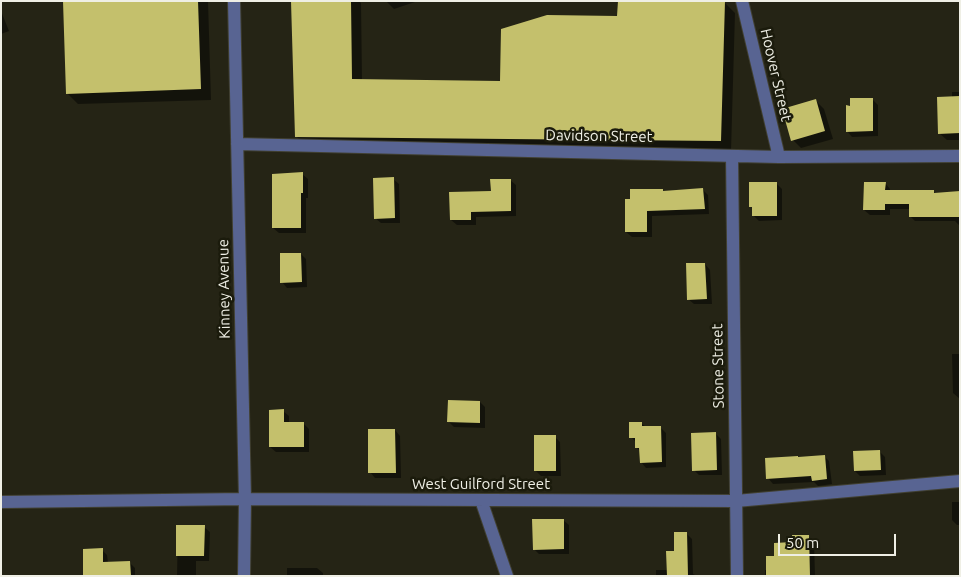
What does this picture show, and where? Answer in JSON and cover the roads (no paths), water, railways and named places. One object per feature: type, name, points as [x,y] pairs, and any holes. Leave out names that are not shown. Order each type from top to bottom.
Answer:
[{"type":"street","name":"Kinney Avenue","points":[[234,1],[245,499],[244,576]]},
{"type":"street","name":"Hoover Street","points":[[742,1],[779,157]]},
{"type":"street","name":"Davidson Street","points":[[237,144],[779,157],[960,156]]},
{"type":"street","name":"Stone Street","points":[[732,156],[737,576]]},
{"type":"street","name":"West Guilford Street","points":[[1,502],[245,499],[736,501],[960,481]]},
{"type":"street","points":[[481,500],[507,576]]}]
